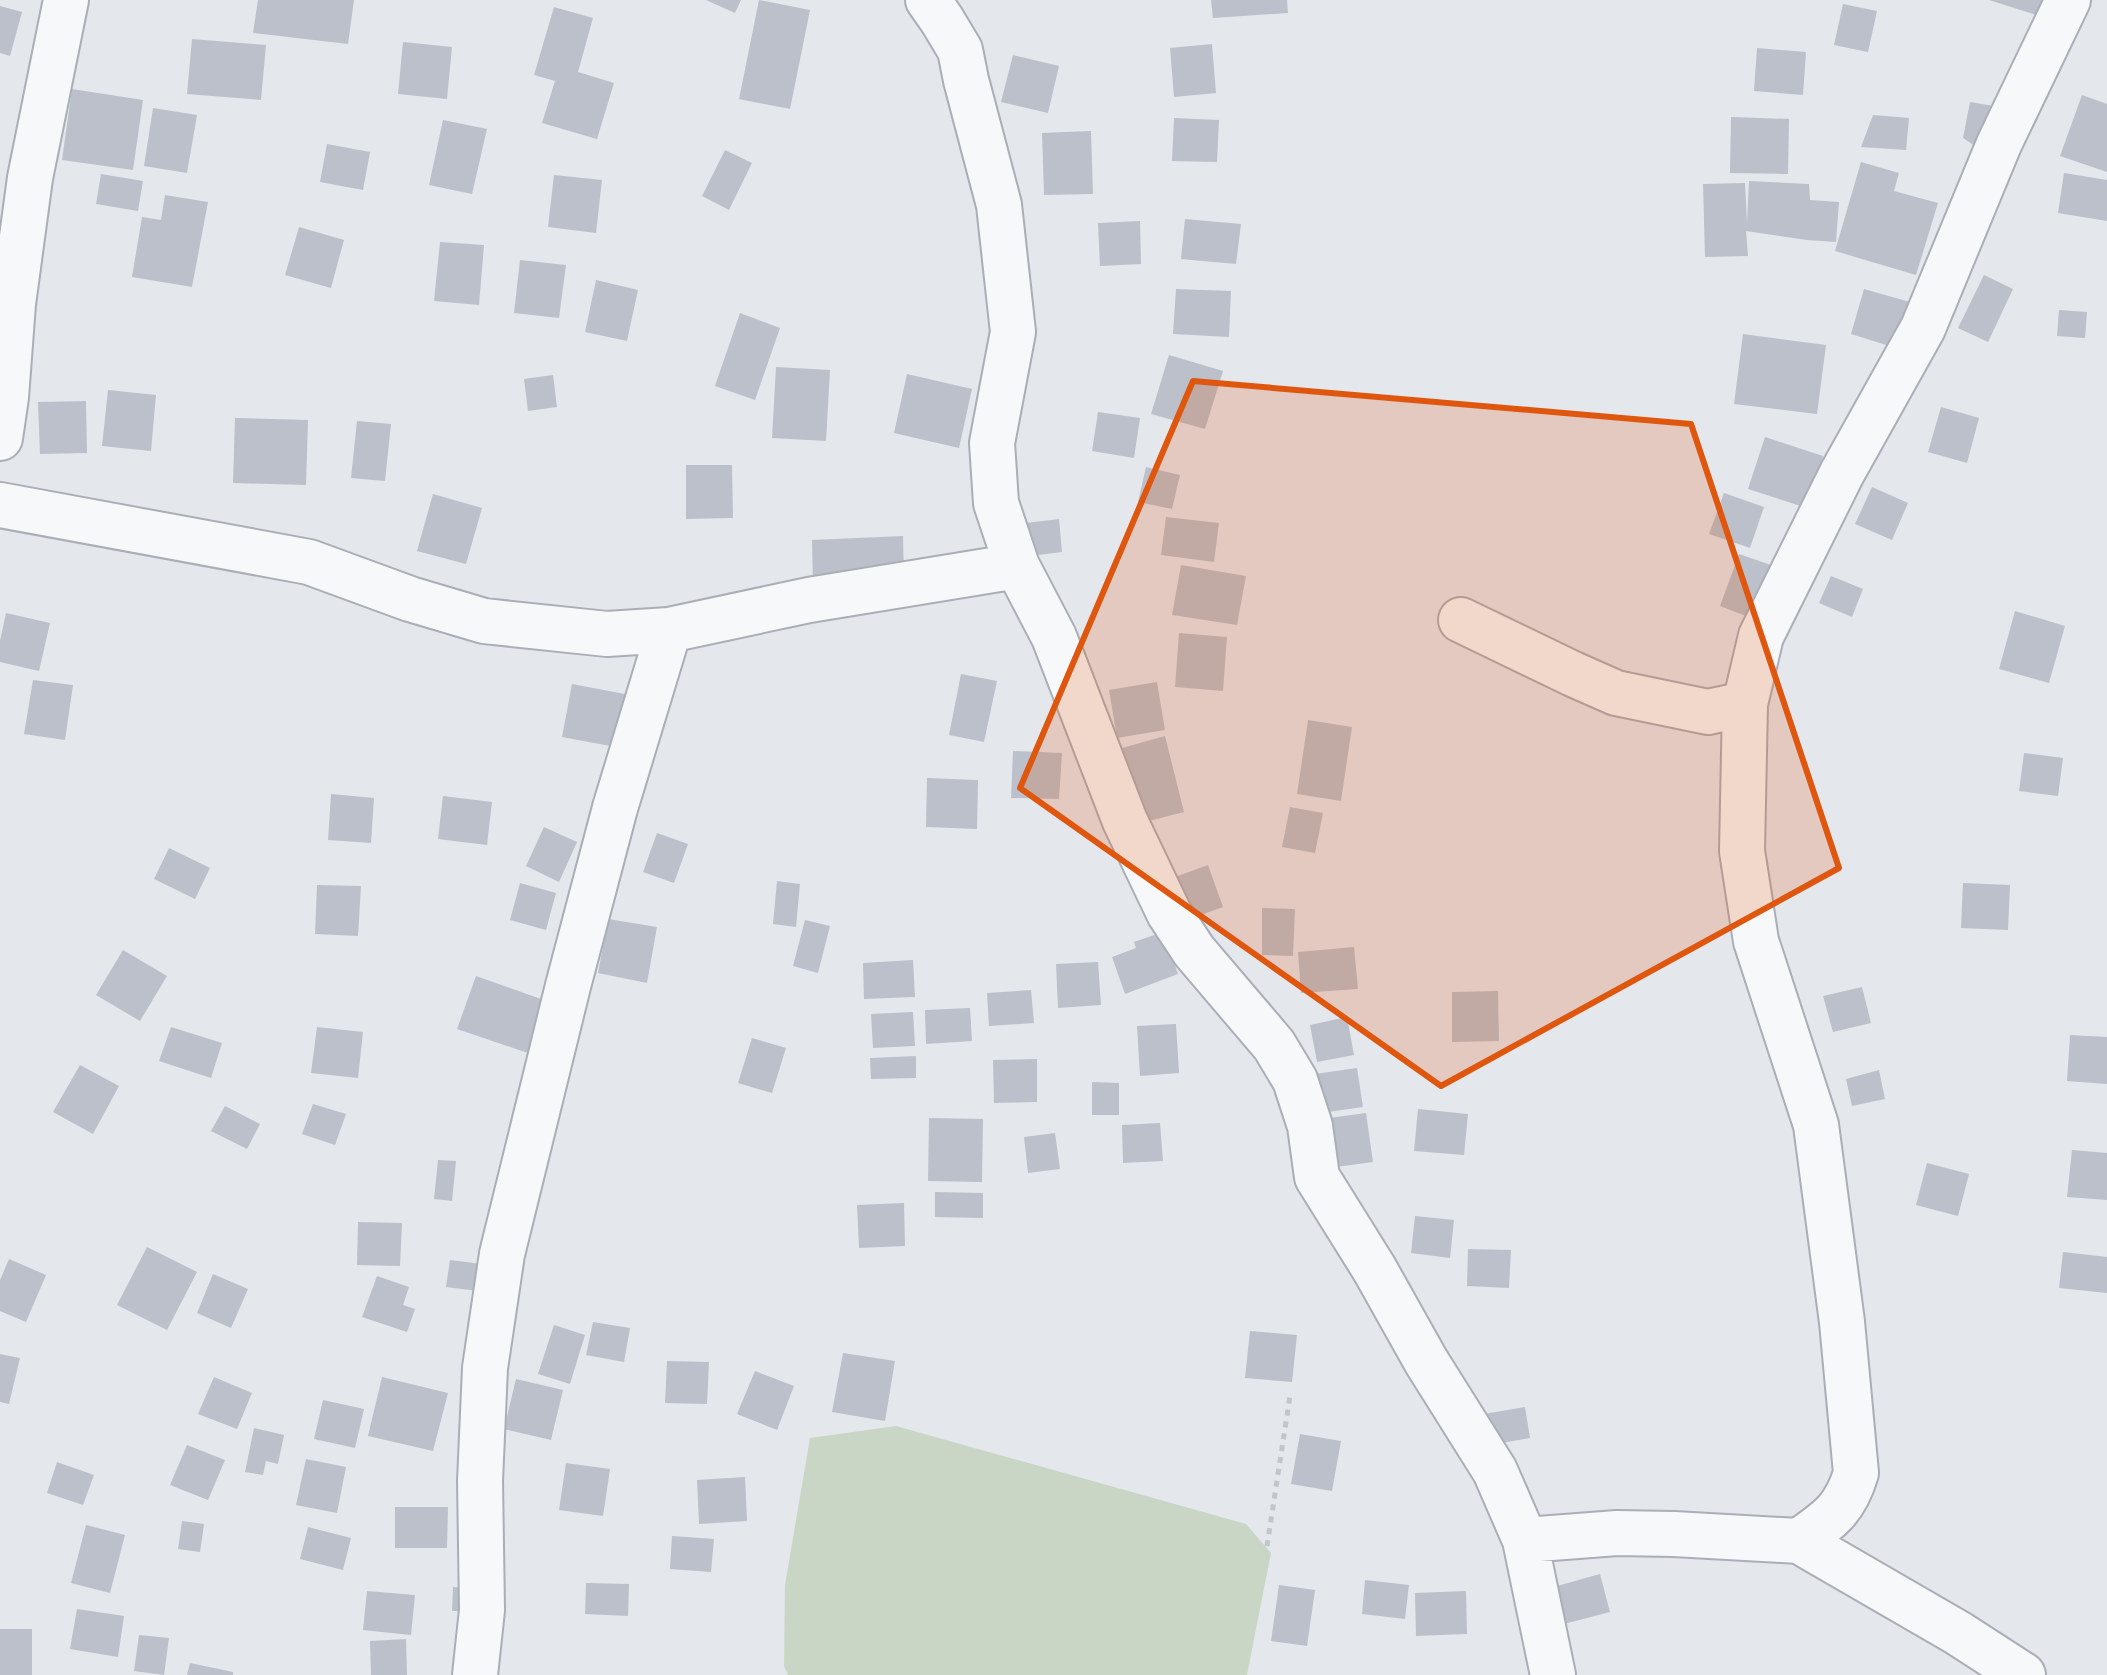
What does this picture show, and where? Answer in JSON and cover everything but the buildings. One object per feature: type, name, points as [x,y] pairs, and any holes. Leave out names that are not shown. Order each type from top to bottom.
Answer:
[{"type":"street","points":[[0,438],[13,304],[30,178],[66,0]]},
{"type":"street","points":[[928,0],[960,50],[999,205],[1013,332],[992,443],[996,503],[1017,566],[1054,637],[1125,821],[1169,913],[1194,951],[1274,1045],[1295,1080],[1310,1126],[1317,1177],[1495,1471],[1525,1540],[1553,1675]]},
{"type":"street","points":[[1799,1541],[1836,1512],[1850,1493],[1856,1473],[1842,1322],[1816,1125],[1756,941],[1742,851],[1745,704],[1761,636],[1842,473],[1923,328],[1999,144],[2068,0]]},
{"type":"street","points":[[0,505],[309,562],[410,599],[484,621],[607,634],[669,630],[809,600],[1017,566]]},
{"type":"street","points":[[1461,620],[1616,693],[1708,712],[1745,704]]},
{"type":"street","points":[[475,1675],[482,1610],[480,1481],[485,1368],[502,1254],[615,808],[669,630]]},
{"type":"street","points":[[1525,1540],[1617,1533],[1799,1541],[1958,1633],[2023,1675]]},
{"type":"path","points":[[1267,1546],[1290,1396]]},
{"type":"highlighted area","points":[[1193,381],[1691,424],[1839,868],[1441,1086],[1020,788]]},
{"type":"green space","points":[[896,1426],[1246,1524],[1271,1553],[1247,1675],[788,1675],[784,1666],[785,1585],[810,1438]]}]
